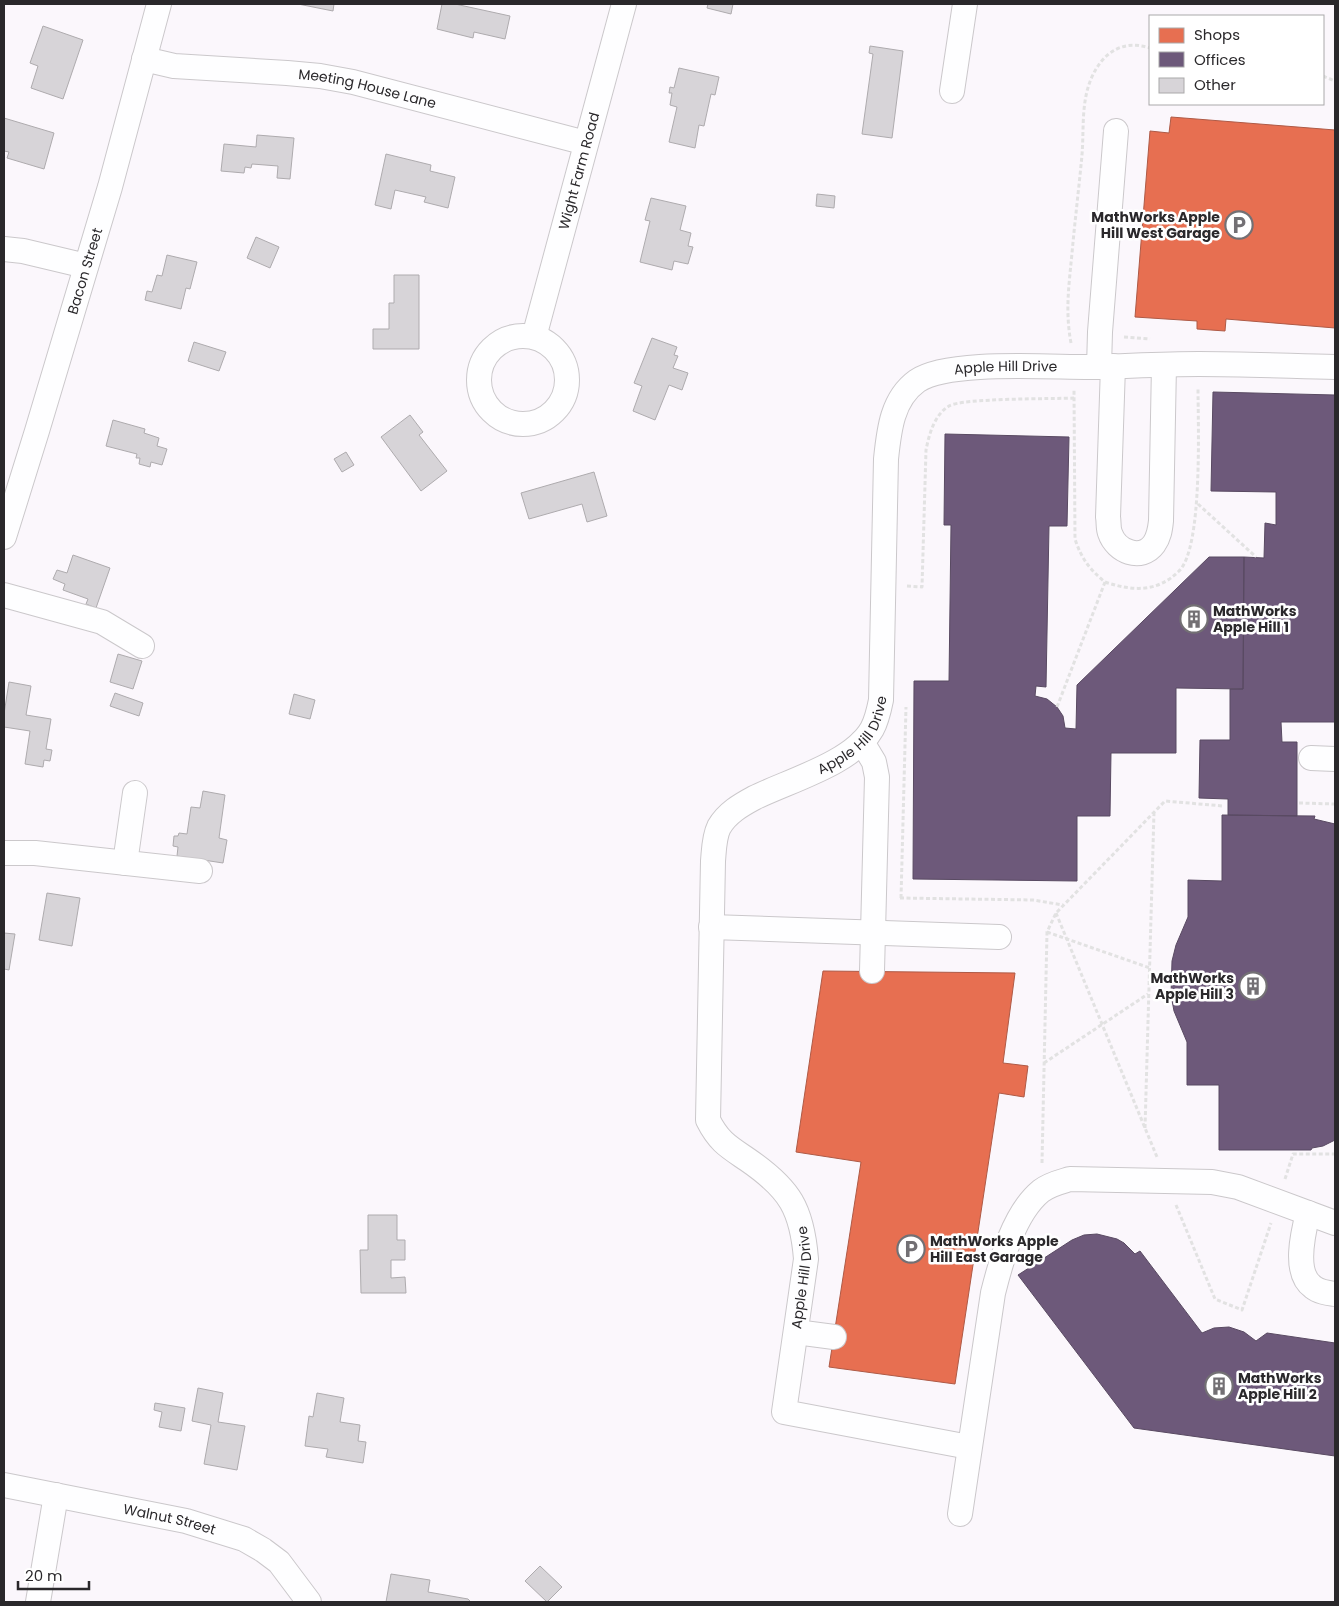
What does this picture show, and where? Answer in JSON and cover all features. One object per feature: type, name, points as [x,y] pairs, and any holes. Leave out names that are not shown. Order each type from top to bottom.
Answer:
[{"type":"street","name":"Bacon Street","points":[[4,537],[38,430],[115,170],[159,4]]},
{"type":"street","name":"Wight Farm Road","points":[[534,337],[624,4]]},
{"type":"street","points":[[952,91],[965,4]]},
{"type":"street","name":"Meeting House Lane","points":[[144,59],[174,66],[287,72],[353,82],[586,143]]},
{"type":"street","points":[[1116,131],[1100,332],[1106,366],[1108,517],[1110,532],[1120,548],[1128,553],[1146,552],[1158,538],[1161,522],[1164,365]]},
{"type":"street","points":[[4,249],[24,251],[86,266]]},
{"type":"street","name":"Apple Hill Drive","points":[[970,1447],[784,1412],[806,1260],[800,1217],[790,1199],[778,1184],[764,1171],[725,1144],[715,1134],[708,1120],[714,842],[719,827],[730,813],[744,803],[829,764],[862,742],[872,730],[881,700],[886,459],[889,433],[894,411],[904,392],[918,380],[938,373],[962,369],[996,367],[1164,365],[1335,367]]},
{"type":"street","points":[[4,595],[102,622],[142,646]]},
{"type":"street","points":[[862,742],[874,762],[876,777],[872,971]]},
{"type":"street","points":[[1311,758],[1335,759]]},
{"type":"street","points":[[124,863],[135,793]]},
{"type":"street","points":[[4,853],[35,853],[200,871]]},
{"type":"street","points":[[711,927],[999,937]]},
{"type":"street","points":[[960,1514],[993,1293],[1002,1259],[1013,1232],[1027,1208],[1041,1192],[1054,1183],[1070,1179],[1212,1182],[1238,1187],[1335,1223]]},
{"type":"street","points":[[1308,1213],[1303,1232],[1301,1253],[1306,1281],[1314,1288],[1335,1294]]},
{"type":"street","points":[[796,1332],[834,1337]]},
{"type":"street","name":"Walnut Street","points":[[4,1485],[186,1521],[244,1538],[280,1562],[310,1602]]},
{"type":"street","points":[[38,1602],[56,1495]]},
{"type":"path","points":[[903,586],[922,587],[926,450],[930,432],[940,415],[950,406],[969,402],[1074,398]]},
{"type":"path","points":[[1198,504],[1256,557]]},
{"type":"path","points":[[901,898],[906,700]]},
{"type":"path","points":[[1041,1192],[1047,932],[1056,912],[1165,801],[1223,806]]},
{"type":"path","points":[[1299,803],[1335,804]]},
{"type":"path","points":[[1145,1130],[1154,811]]},
{"type":"path","points":[[874,898],[1032,900],[1064,905]]},
{"type":"path","points":[[1056,912],[1214,1299],[1242,1310],[1293,1154],[1335,1154]]},
{"type":"path","points":[[1047,932],[1150,968]]},
{"type":"path","points":[[1044,1063],[1149,994]]},
{"type":"building: Shops","name":"MathWorks Apple Hill West Garage","points":[[1171,117],[1335,130],[1335,328],[1226,319],[1225,331],[1197,329],[1197,321],[1135,317],[1150,131],[1169,133]]},
{"type":"building: Shops","name":"MathWorks Apple Hill East Garage","points":[[823,971],[1015,973],[1003,1063],[1028,1066],[1024,1097],[999,1093],[955,1384],[829,1367],[861,1162],[796,1152]]},
{"type":"building: Offices","points":[[1213,392],[1335,395],[1335,722],[1281,722],[1282,742],[1297,742],[1297,816],[1228,815],[1228,799],[1199,798],[1200,740],[1230,740],[1230,689],[1243,689],[1244,557],[1264,558],[1265,523],[1276,525],[1276,492],[1211,491]]},
{"type":"building: Offices","name":"MathWorks Apple Hill 1","points":[[945,434],[1069,437],[1067,526],[1049,526],[1046,687],[1036,686],[1035,696],[1047,699],[1057,707],[1063,716],[1065,728],[1076,729],[1077,685],[1209,557],[1244,557],[1243,689],[1176,688],[1176,753],[1111,753],[1110,816],[1077,816],[1077,881],[913,879],[914,681],[949,681],[951,525],[944,525]]},
{"type":"building: Offices","name":"MathWorks Apple Hill 3","points":[[1222,815],[1315,816],[1314,819],[1335,824],[1335,1140],[1311,1150],[1219,1150],[1219,1085],[1187,1085],[1187,1042],[1174,1011],[1171,995],[1172,961],[1176,945],[1188,917],[1188,880],[1222,881]]},
{"type":"building: Offices","name":"MathWorks Apple Hill 2","points":[[1097,1234],[1117,1239],[1135,1254],[1140,1251],[1202,1333],[1214,1328],[1229,1327],[1244,1332],[1256,1341],[1267,1333],[1335,1343],[1335,1456],[1134,1428],[1018,1275],[1072,1240],[1084,1235]]},
{"type":"building: Other","points":[[298,4],[334,4],[333,11]]},
{"type":"building: Other","points":[[442,4],[455,4],[510,16],[505,39],[474,32],[473,38],[437,29]]},
{"type":"building: Other","points":[[708,4],[733,4],[731,14],[707,8]]},
{"type":"building: Other","points":[[43,26],[83,40],[63,99],[31,88],[38,66],[30,63]]},
{"type":"building: Other","points":[[870,46],[903,51],[892,138],[862,134],[873,54],[869,53]]},
{"type":"building: Other","points":[[679,68],[719,77],[715,95],[711,94],[704,126],[699,125],[695,148],[669,142],[677,107],[670,105],[672,93],[669,93],[670,87],[674,88]]},
{"type":"building: Other","points":[[4,118],[54,133],[44,169],[7,158],[9,152],[4,151]]},
{"type":"building: Other","points":[[257,135],[294,138],[290,179],[277,178],[278,166],[252,164],[251,168],[245,167],[244,173],[221,171],[224,144],[256,147]]},
{"type":"building: Other","points":[[386,154],[431,165],[430,171],[455,177],[448,208],[424,202],[426,197],[395,190],[391,209],[375,205]]},
{"type":"building: Other","points":[[817,194],[835,196],[834,208],[816,206]]},
{"type":"building: Other","points":[[651,198],[686,206],[680,230],[691,233],[688,246],[693,247],[688,264],[674,261],[672,270],[640,262],[650,221],[645,220]]},
{"type":"building: Other","points":[[256,237],[279,247],[270,268],[247,258]]},
{"type":"building: Other","points":[[167,255],[197,262],[190,289],[186,288],[181,309],[145,300],[147,291],[152,292],[157,275],[162,276]]},
{"type":"building: Other","points":[[394,275],[419,275],[419,349],[373,349],[373,329],[389,329],[389,303],[394,303]]},
{"type":"building: Other","points":[[652,338],[677,347],[674,355],[678,356],[673,368],[688,373],[682,390],[669,385],[655,420],[633,411],[642,386],[634,383]]},
{"type":"building: Other","points":[[194,342],[226,352],[219,371],[188,361]]},
{"type":"building: Other","points":[[410,415],[423,432],[419,435],[447,471],[421,491],[381,437]]},
{"type":"building: Other","points":[[113,420],[145,429],[144,433],[159,438],[157,446],[167,449],[162,465],[151,462],[150,467],[139,464],[140,458],[136,458],[137,454],[106,446]]},
{"type":"building: Other","points":[[346,452],[354,465],[342,472],[334,459]]},
{"type":"building: Other","points":[[594,472],[607,516],[587,522],[582,504],[529,519],[521,493]]},
{"type":"building: Other","points":[[73,555],[110,568],[96,608],[86,604],[88,599],[63,590],[65,584],[53,579],[57,570],[67,573]]},
{"type":"building: Other","points":[[118,654],[142,661],[133,689],[110,682]]},
{"type":"building: Other","points":[[9,682],[31,686],[26,715],[51,719],[46,749],[52,750],[50,761],[44,760],[43,767],[25,764],[30,731],[4,727]]},
{"type":"building: Other","points":[[115,693],[143,703],[139,716],[110,706]]},
{"type":"building: Other","points":[[294,694],[315,700],[310,719],[289,714]]},
{"type":"building: Other","points":[[203,791],[225,795],[219,838],[227,840],[223,863],[177,856],[178,847],[173,846],[174,836],[178,836],[179,833],[187,834],[191,807],[200,808]]},
{"type":"building: Other","points":[[47,893],[80,898],[72,946],[39,940]]},
{"type":"building: Other","points":[[4,933],[15,934],[9,970],[4,969]]},
{"type":"building: Other","points":[[368,1215],[397,1215],[397,1240],[405,1240],[405,1260],[391,1260],[391,1278],[405,1277],[406,1293],[361,1293],[360,1250],[368,1250]]},
{"type":"building: Other","points":[[198,1388],[223,1393],[218,1422],[245,1426],[237,1470],[204,1464],[211,1425],[192,1421]]},
{"type":"building: Other","points":[[317,1393],[344,1398],[340,1422],[360,1425],[358,1441],[366,1442],[363,1463],[326,1457],[328,1449],[305,1446],[309,1416],[313,1417]]},
{"type":"building: Other","points":[[155,1403],[185,1408],[181,1431],[159,1427],[162,1412],[154,1410]]},
{"type":"building: Other","points":[[540,1566],[562,1587],[547,1602],[525,1581]]},
{"type":"building: Other","points":[[391,1574],[430,1580],[428,1592],[468,1599],[471,1602],[386,1602]]},
{"type":"place","name":"MathWorks Apple Hill West Garage","points":[[1239,225]]},
{"type":"place","name":"MathWorks Apple Hill 1","points":[[1194,619]]},
{"type":"place","name":"MathWorks Apple Hill 3","points":[[1253,986]]},
{"type":"place","name":"MathWorks Apple Hill East Garage","points":[[911,1249]]},
{"type":"place","name":"MathWorks Apple Hill 2","points":[[1219,1386]]}]
